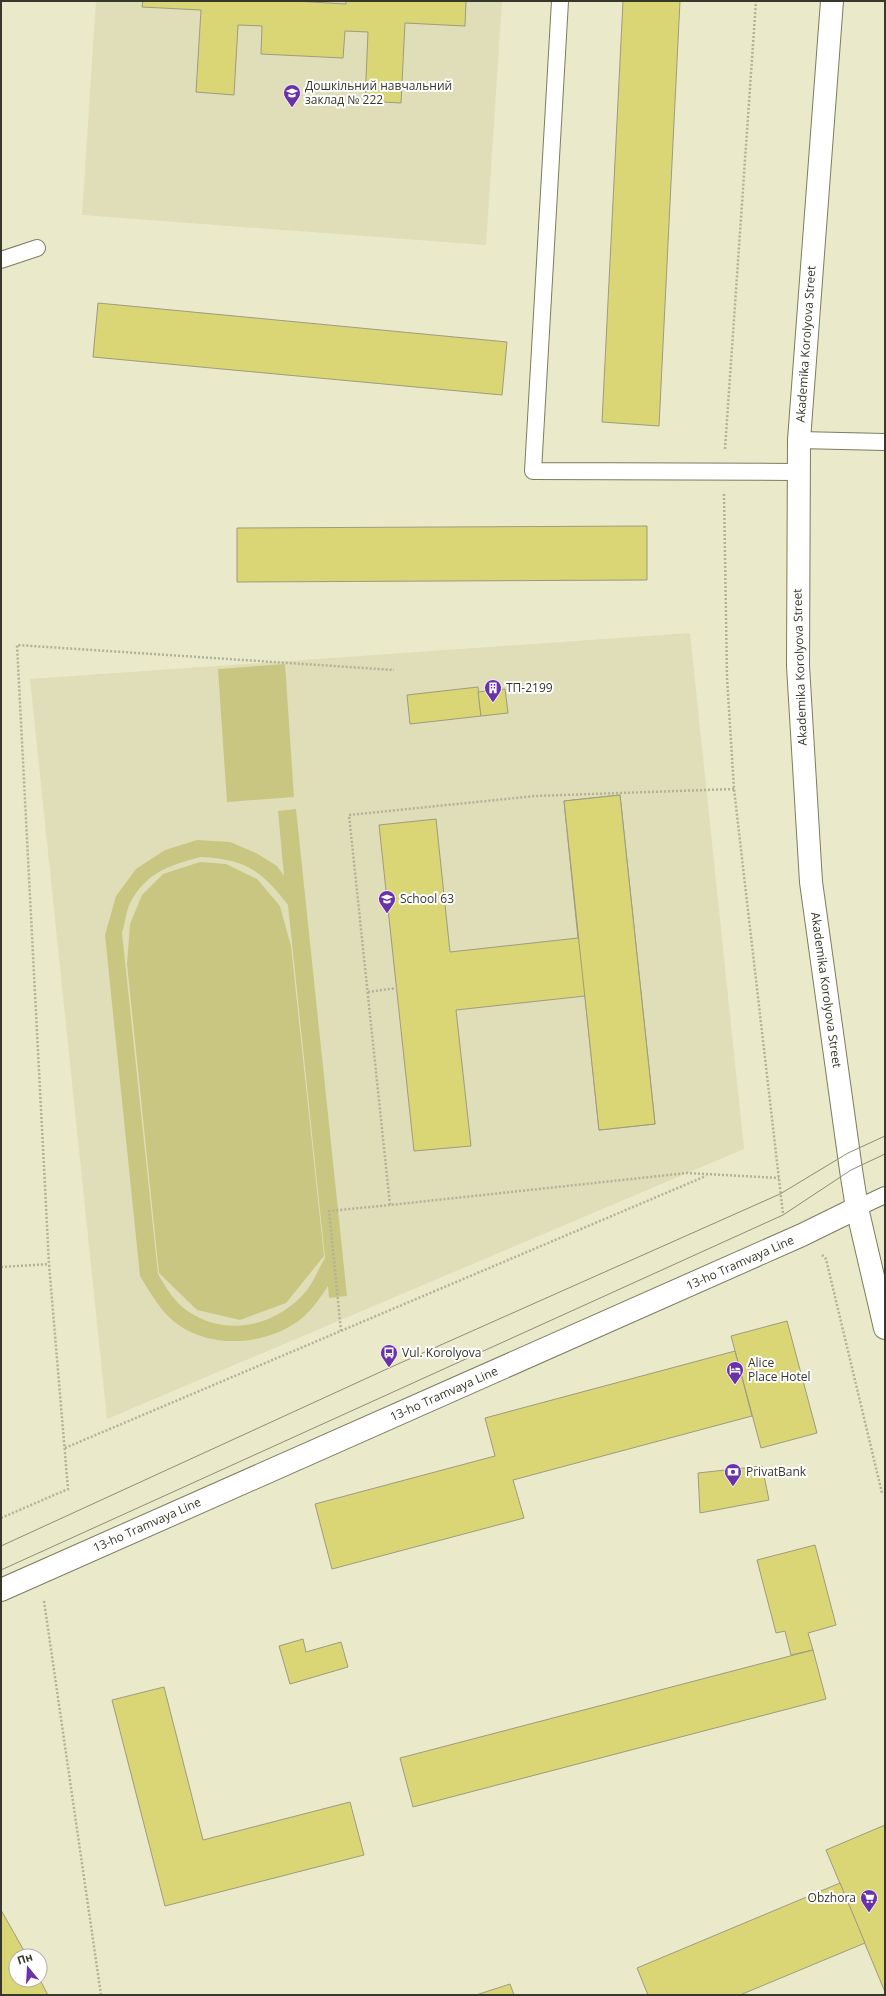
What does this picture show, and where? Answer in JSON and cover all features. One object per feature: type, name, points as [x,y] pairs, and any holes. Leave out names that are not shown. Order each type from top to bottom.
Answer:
[{"type":"main road","name":"Akademika Korolyova Street","points":[[832,1],[799,440],[798,666],[811,882],[857,1208],[885,1328]]},
{"type":"main road","name":"13-ho Tramvaya Line","points":[[1,1590],[802,1235],[857,1208]]},
{"type":"lane","points":[[560,1],[533,471],[798,472]]},
{"type":"lane","points":[[1,260],[37,248]]},
{"type":"lane","points":[[799,440],[885,442]]},
{"type":"lane","name":"13-ho Tramvaya Line","points":[[857,1208],[885,1195]]},
{"type":"path","points":[[341,1331],[329,1211],[687,1173],[779,1178],[734,789],[727,678],[723,471],[756,1]]},
{"type":"path","points":[[1,1518],[68,1489],[49,1264],[17,645],[394,670]]},
{"type":"path","points":[[390,1204],[349,815],[535,796],[734,789]]},
{"type":"path","points":[[368,992],[397,988]]},
{"type":"path","points":[[65,1448],[706,1175]]},
{"type":"path","points":[[826,1259],[882,1493]]},
{"type":"path","points":[[1,1267],[49,1264]]},
{"type":"path","points":[[40,1572],[101,1995]]},
{"type":"shaded area","name":"Дошкільний навчальний заклад № 222","points":[[96,1],[502,1],[486,245],[82,215]]},
{"type":"shaded area","name":"School 63","points":[[690,633],[744,1149],[107,1419],[30,679]]},
{"type":"shaded area","points":[[285,664],[294,797],[227,802],[218,669]]},
{"type":"shaded area","points":[[296,809],[347,1296],[329,1298],[328,1286],[309,1312],[287,1328],[257,1339],[225,1341],[194,1333],[180,1326],[168,1316],[157,1303],[140,1276],[105,935],[116,896],[136,869],[165,850],[197,840],[230,842],[256,853],[277,866],[284,876],[278,811]],"holes":[[[201,857],[229,860],[251,869],[269,883],[288,905],[325,1258],[307,1290],[282,1312],[268,1319],[252,1324],[236,1326],[204,1320],[189,1312],[175,1300],[158,1274],[122,933],[130,903],[143,884],[151,877],[169,867],[189,860]]]},
{"type":"shaded area","points":[[200,862],[226,864],[257,879],[280,906],[291,946],[324,1256],[286,1303],[240,1320],[197,1310],[159,1273],[127,964],[130,924],[142,895],[163,874]]},
{"type":"building","points":[[143,1],[294,1],[346,4],[346,1],[466,1],[465,26],[405,23],[401,103],[365,101],[368,32],[345,31],[343,58],[261,54],[262,26],[238,25],[234,95],[196,92],[201,10],[142,7]]},
{"type":"building","points":[[623,1],[680,1],[659,426],[602,422]]},
{"type":"building","points":[[98,303],[507,342],[502,395],[93,357]]},
{"type":"building","points":[[647,526],[647,580],[237,582],[237,528]]},
{"type":"building","points":[[478,687],[481,716],[410,724],[407,695]]},
{"type":"building","name":"ТП-2199","points":[[505,689],[508,713],[481,716],[478,692]]},
{"type":"building","points":[[620,795],[655,1124],[599,1130],[585,996],[456,1010],[471,1146],[414,1151],[379,825],[436,819],[450,952],[578,938],[564,801]]},
{"type":"building","points":[[620,795],[655,1124],[599,1130],[564,801]]},
{"type":"building","points":[[787,1321],[817,1433],[761,1448],[731,1336]]},
{"type":"building","points":[[735,1351],[752,1416],[513,1480],[524,1518],[332,1569],[315,1504],[495,1456],[485,1418]]},
{"type":"building","name":"PrivatBank","points":[[762,1466],[769,1500],[700,1513],[698,1473]]},
{"type":"building","points":[[815,1545],[836,1625],[808,1633],[813,1650],[791,1655],[785,1631],[776,1633],[757,1560]]},
{"type":"building","points":[[303,1639],[306,1652],[341,1642],[348,1667],[290,1684],[279,1646]]},
{"type":"building","points":[[813,1650],[826,1699],[413,1807],[400,1758]]},
{"type":"building","points":[[164,1687],[203,1840],[350,1802],[364,1855],[165,1906],[112,1700]]},
{"type":"building","name":"Obzhora","points":[[885,1825],[885,1992],[826,1850]]},
{"type":"building","points":[[840,1883],[865,1943],[740,1995],[648,1995],[637,1968]]},
{"type":"building","points":[[1,1910],[22,1948],[8,1948],[8,1988],[44,1988],[48,1995],[1,1995]]},
{"type":"building","points":[[510,1984],[514,1995],[476,1995]]},
{"type":"tram line","points":[[1,1546],[389,1368],[780,1194],[848,1153],[885,1136]]},
{"type":"tram line","points":[[1,1570],[783,1215],[851,1170],[885,1154]]},
{"type":"place","name":"Дошкільний навчальний заклад № 222","points":[[292,108]]},
{"type":"place","name":"ТП-2199","points":[[493,703]]},
{"type":"place","name":"School 63","points":[[387,914]]},
{"type":"place","name":"Vul. Korolyova","points":[[389,1368]]},
{"type":"place","name":"Alice Place Hotel","points":[[735,1385]]},
{"type":"place","name":"PrivatBank","points":[[733,1487]]},
{"type":"place","name":"Obzhora","points":[[869,1913]]}]
